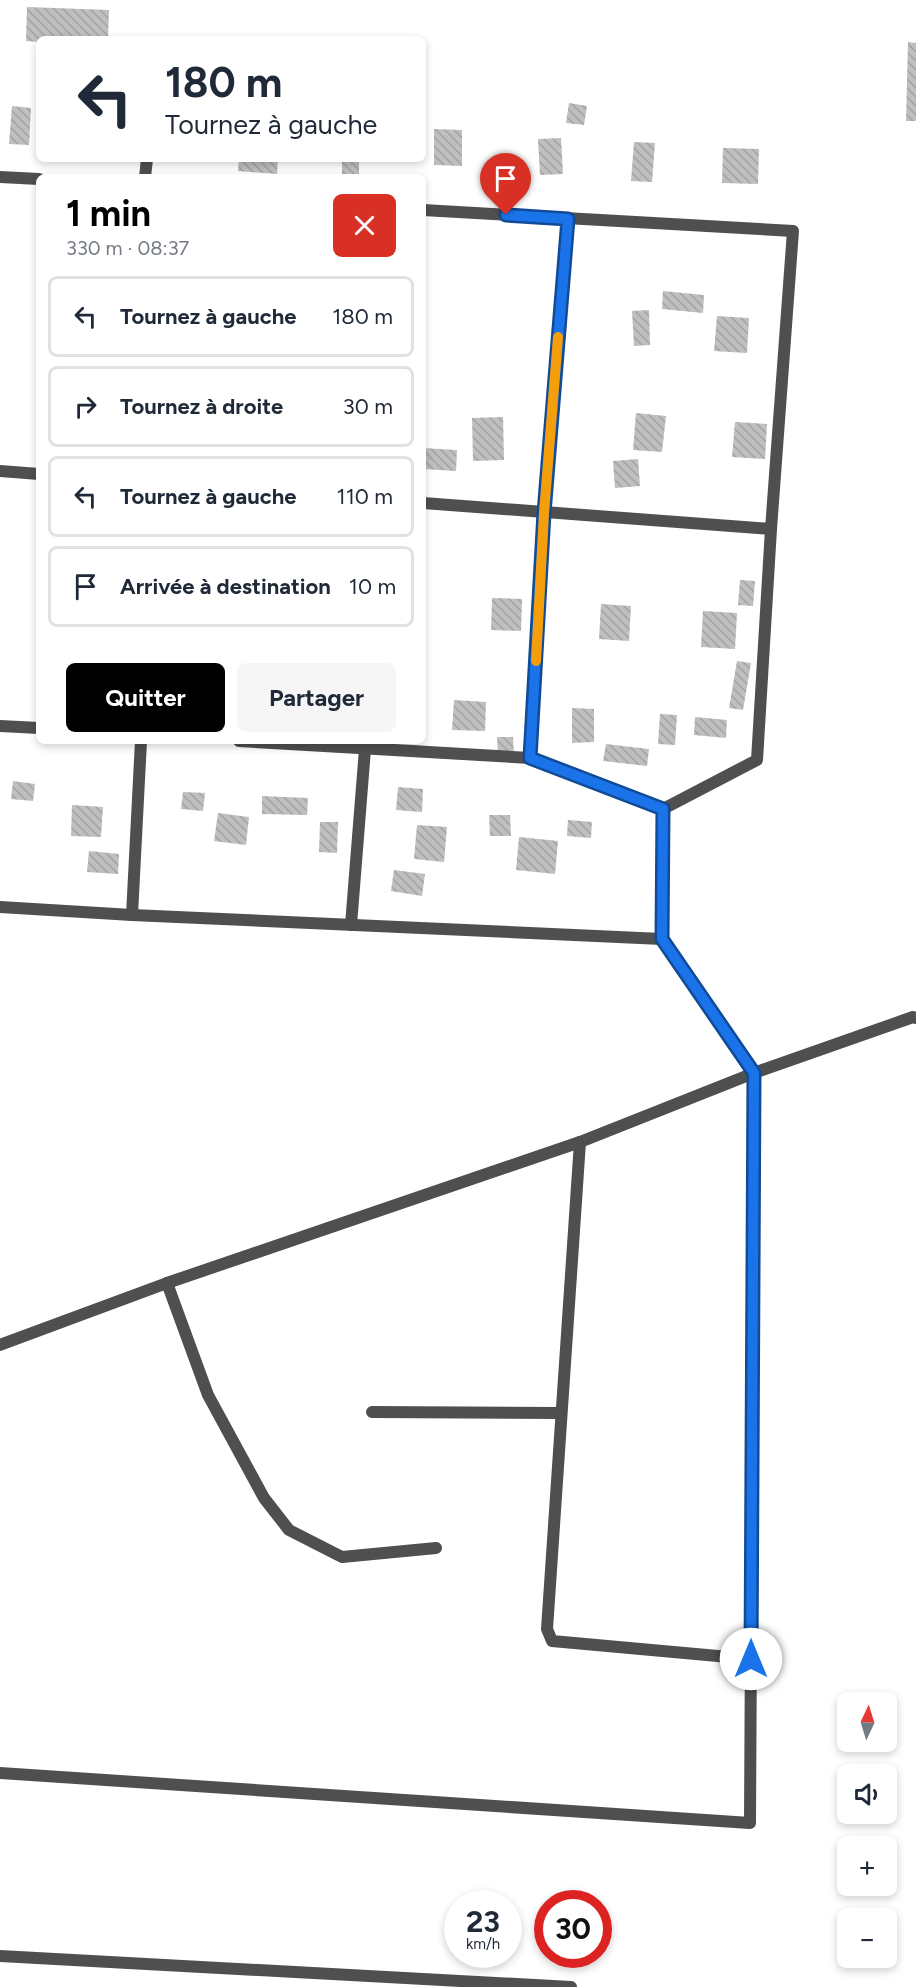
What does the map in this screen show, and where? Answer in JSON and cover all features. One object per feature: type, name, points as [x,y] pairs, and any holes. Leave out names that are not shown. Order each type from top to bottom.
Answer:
[{"type":"street","points":[[0,177],[36,179]]},
{"type":"street","points":[[328,744],[530,758],[663,809],[757,760],[793,231],[426,210]]},
{"type":"street","points":[[530,758],[544,513],[568,219]]},
{"type":"street","points":[[0,471],[36,474]]},
{"type":"street","points":[[426,503],[771,529]]},
{"type":"street","points":[[0,726],[36,728]]},
{"type":"street","points":[[132,915],[141,744]]},
{"type":"street","points":[[351,925],[365,748]]},
{"type":"street","points":[[0,1773],[750,1823],[754,1073],[662,939],[663,809]]},
{"type":"street","points":[[0,907],[662,939]]},
{"type":"street","points":[[0,1345],[167,1283],[580,1142],[754,1073],[913,1017],[916,1018]]},
{"type":"street","points":[[580,1142],[547,1629],[552,1641],[751,1659]]},
{"type":"street","points":[[167,1283],[208,1395],[264,1498],[289,1530],[342,1557],[436,1548]]},
{"type":"street","points":[[372,1412],[561,1413]]},
{"type":"street","points":[[0,1956],[352,1981],[571,1987]]},
{"type":"building","points":[[27,7],[109,10],[108,36],[36,36],[36,42],[26,41]]},
{"type":"building","points":[[908,42],[916,43],[916,121],[906,121]]},
{"type":"building","points":[[569,103],[587,106],[584,125],[566,123]]},
{"type":"building","points":[[12,106],[31,108],[29,145],[9,144]]},
{"type":"building","points":[[434,129],[462,130],[462,166],[434,165]]},
{"type":"building","points":[[561,138],[563,174],[540,175],[538,139]]},
{"type":"building","points":[[634,142],[655,143],[652,182],[631,181]]},
{"type":"building","points":[[723,148],[759,149],[758,184],[722,183]]},
{"type":"building","points":[[239,162],[278,162],[277,174],[238,171]]},
{"type":"building","points":[[342,162],[359,162],[359,174],[342,174]]},
{"type":"building","points":[[663,291],[704,295],[703,313],[662,309]]},
{"type":"building","points":[[649,310],[650,345],[634,346],[632,311]]},
{"type":"building","points":[[717,316],[749,318],[747,353],[714,351]]},
{"type":"building","points":[[636,413],[666,416],[662,452],[633,450]]},
{"type":"building","points":[[503,417],[504,460],[473,461],[472,418]]},
{"type":"building","points":[[735,422],[767,424],[765,459],[732,457]]},
{"type":"building","points":[[426,448],[457,450],[456,471],[426,469]]},
{"type":"building","points":[[638,459],[640,486],[615,488],[613,461]]},
{"type":"building","points":[[740,580],[755,581],[753,606],[738,605]]},
{"type":"building","points":[[492,598],[522,599],[521,631],[491,630]]},
{"type":"building","points":[[601,604],[631,606],[629,641],[599,639]]},
{"type":"building","points":[[703,611],[737,613],[735,649],[701,647]]},
{"type":"building","points":[[737,661],[751,663],[743,710],[729,708]]},
{"type":"building","points":[[454,700],[486,702],[485,731],[452,730]]},
{"type":"building","points":[[572,708],[594,709],[594,742],[572,743]]},
{"type":"building","points":[[660,714],[677,715],[675,745],[658,744]]},
{"type":"building","points":[[695,717],[727,720],[726,738],[694,735]]},
{"type":"building","points":[[497,737],[513,737],[514,755],[498,756]]},
{"type":"building","points":[[606,744],[649,749],[647,766],[603,761]]},
{"type":"building","points":[[13,781],[35,784],[33,801],[11,799]]},
{"type":"building","points":[[398,787],[423,789],[422,812],[396,810]]},
{"type":"building","points":[[183,792],[205,793],[203,811],[181,809]]},
{"type":"building","points":[[262,796],[308,798],[307,815],[262,814]]},
{"type":"building","points":[[72,805],[103,807],[101,837],[71,836]]},
{"type":"building","points":[[218,813],[249,817],[246,845],[214,841]]},
{"type":"building","points":[[489,815],[510,815],[511,836],[490,836]]},
{"type":"building","points":[[568,820],[592,822],[591,838],[567,836]]},
{"type":"building","points":[[320,822],[338,822],[337,853],[319,852]]},
{"type":"building","points":[[417,825],[447,827],[444,862],[414,859]]},
{"type":"building","points":[[519,837],[558,841],[555,874],[516,870]]},
{"type":"building","points":[[89,851],[119,854],[118,874],[87,872]]},
{"type":"building","points":[[394,870],[425,874],[422,896],[391,891]]},
{"type":"slow traffic","points":[[536,661],[544,513],[558,337]]},
{"type":"route","points":[[506,215],[568,219],[544,513],[530,758],[663,809],[662,939],[754,1073],[751,1659]]}]
